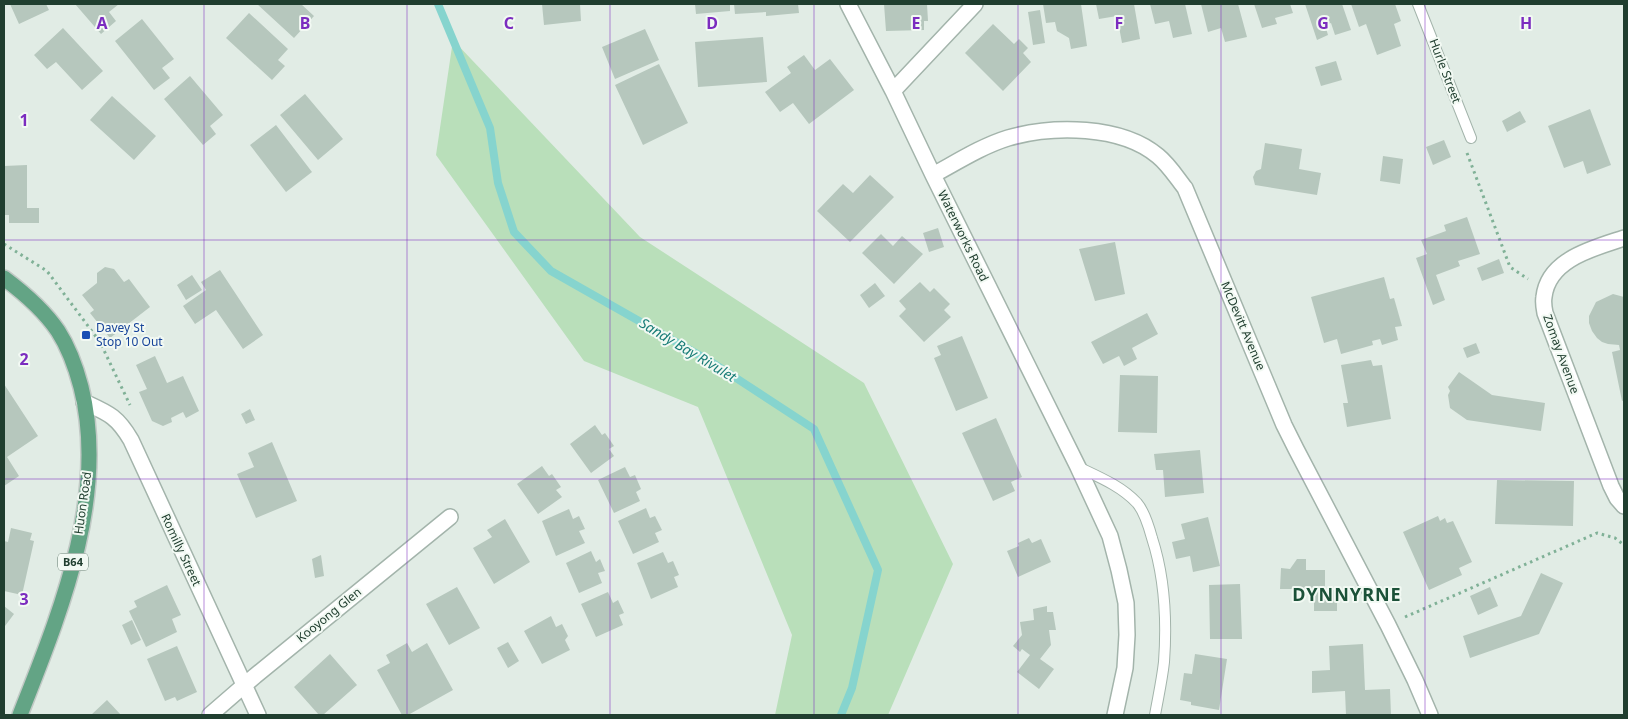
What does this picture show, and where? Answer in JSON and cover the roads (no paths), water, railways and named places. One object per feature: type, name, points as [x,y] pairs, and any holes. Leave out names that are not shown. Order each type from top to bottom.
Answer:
[{"type":"main road","name":"B64","points":[[4,278],[41,310],[58,331],[71,356],[84,402]]},
{"type":"main road","name":"Huon Road","points":[[20,715],[52,631],[66,587],[85,507],[88,433],[84,402]]},
{"type":"street","name":"Waterworks Road","points":[[848,4],[893,91],[1110,536],[1126,603],[1125,668],[1115,715]]},
{"type":"street","points":[[893,91],[975,4]]},
{"type":"street","name":"McDevitt Avenue","points":[[933,175],[1008,138],[1035,132],[1092,131],[1118,136],[1140,144],[1158,156],[1185,188],[1288,433],[1388,624],[1430,715]]},
{"type":"street","name":"Zomay Avenue","points":[[1624,238],[1575,256],[1559,267],[1550,280],[1544,298],[1545,313],[1611,486],[1617,498],[1624,506]]},
{"type":"street","name":"Romilly Street","points":[[84,402],[110,414],[119,422],[131,440],[258,715]]},
{"type":"street","name":"Kooyong Glen","points":[[210,715],[450,517]]},
{"type":"lane","name":"Hurle Street","points":[[1418,4],[1471,138]]},
{"type":"lane","points":[[1078,468],[1113,484],[1138,504],[1149,526],[1164,589],[1164,664],[1155,715]]},
{"type":"waterway","name":"Sandy Bay Rivulet","points":[[438,4],[490,128],[498,183],[514,232],[551,271],[713,363],[814,429],[878,570],[852,688],[841,715]]},
{"type":"place","name":"Davey St Stop 10 Out","points":[[86,335]]},
{"type":"district","name":"DYNNYRNE","points":[[1347,595]]}]
